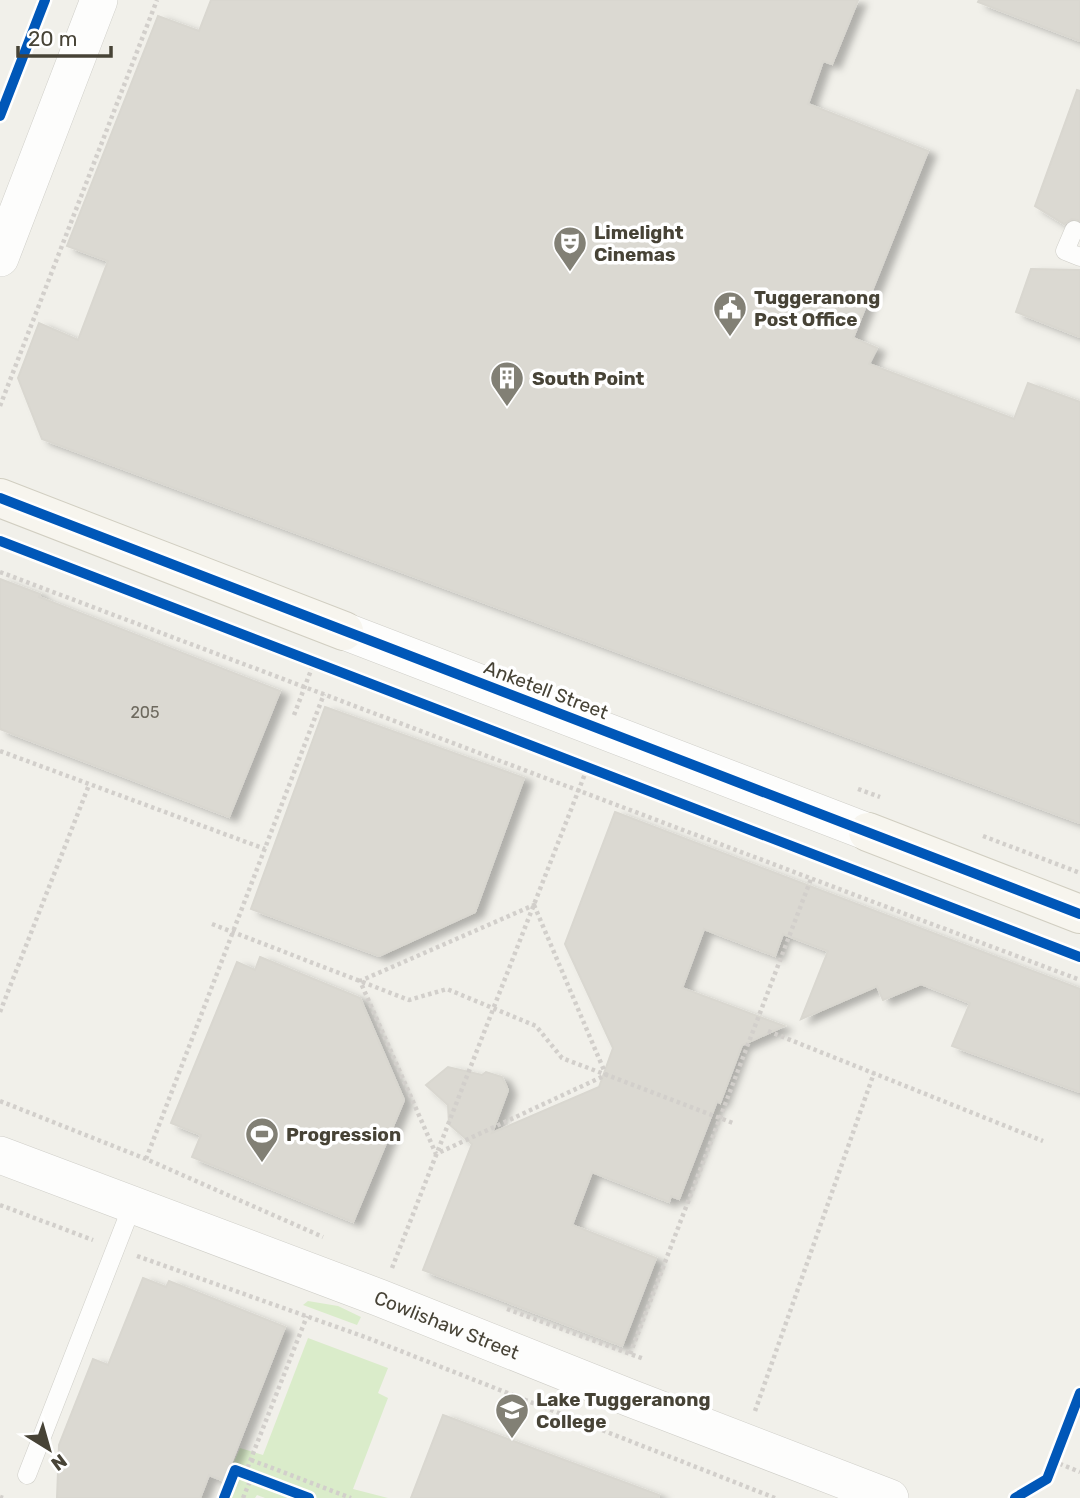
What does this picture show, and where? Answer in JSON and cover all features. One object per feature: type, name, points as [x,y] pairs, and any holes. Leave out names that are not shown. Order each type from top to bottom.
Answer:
[{"type":"street","points":[[0,258],[100,0]]},
{"type":"street","name":"Anketell Street","points":[[0,498],[1080,914]]},
{"type":"street","name":"Cowlishaw Street","points":[[0,1155],[132,1206],[392,1279],[744,1442],[890,1498]]},
{"type":"lane","points":[[1074,230],[1065,251],[1080,257]]},
{"type":"lane","points":[[27,1475],[132,1206]]},
{"type":"path","points":[[0,406],[157,0]]},
{"type":"path","points":[[0,572],[1080,980]]},
{"type":"path","points":[[302,657],[327,667]]},
{"type":"path","points":[[146,1159],[324,694]]},
{"type":"path","points":[[392,1279],[436,1154],[602,730]]},
{"type":"path","points":[[0,751],[265,849]]},
{"type":"path","points":[[575,762],[601,772]]},
{"type":"path","points":[[0,1012],[89,784]]},
{"type":"path","points":[[630,1354],[811,879]]},
{"type":"path","points":[[360,981],[534,905]]},
{"type":"path","points":[[534,905],[606,1075]]},
{"type":"path","points":[[212,924],[409,1000],[447,989],[536,1026],[562,1058],[733,1124]]},
{"type":"path","points":[[360,981],[436,1154]]},
{"type":"path","points":[[768,1031],[1043,1141]]},
{"type":"path","points":[[730,1481],[874,1073]]},
{"type":"path","points":[[436,1154],[606,1075]]},
{"type":"path","points":[[0,1101],[146,1159],[330,1240]]},
{"type":"path","points":[[0,1205],[115,1249],[307,1316],[775,1498]]},
{"type":"path","points":[[505,1308],[644,1359]]},
{"type":"path","points":[[243,1498],[251,1460],[307,1316]]},
{"type":"path","points":[[1058,1450],[1052,1466],[1080,1472]]},
{"type":"path","points":[[251,1460],[351,1498]]},
{"type":"path","points":[[232,1479],[235,1470],[264,1480]]},
{"type":"green space","points":[[308,1301],[338,1306],[361,1317],[357,1325],[303,1305]]},
{"type":"green space","points":[[308,1338],[388,1368],[378,1393],[388,1398],[353,1489],[388,1498],[265,1498],[257,1495],[255,1498],[218,1498],[240,1448],[263,1455]]},
{"type":"building","name":"South Point","points":[[211,0],[858,0],[832,64],[823,61],[808,104],[928,151],[853,338],[877,348],[869,364],[1014,419],[1028,383],[1080,402],[1080,823],[42,439],[18,378],[39,323],[78,340],[108,261],[67,246],[158,16],[199,31]]},
{"type":"building","points":[[1080,0],[1080,41],[978,2]]},
{"type":"building","points":[[1077,90],[1080,91],[1080,221],[1072,219],[1064,224],[1035,206]]},
{"type":"building","points":[[1031,269],[1080,270],[1080,337],[1016,312]]},
{"type":"building","points":[[0,579],[40,594],[39,597],[280,691],[229,817],[0,729]]},
{"type":"building","points":[[325,707],[524,778],[475,912],[379,956],[251,909]]},
{"type":"building","points":[[615,812],[1080,989],[1080,1092],[952,1046],[970,1003],[921,984],[883,1000],[877,986],[801,1019],[828,951],[783,934],[775,956],[704,929],[682,988],[784,1026],[742,1045],[679,1199],[671,1196],[669,1202],[592,1172],[572,1225],[656,1258],[622,1346],[423,1270],[472,1144],[449,1124],[448,1105],[426,1085],[448,1067],[502,1077],[508,1090],[492,1133],[599,1087],[613,1048],[565,944]]},
{"type":"building","points":[[260,957],[360,998],[404,1100],[353,1222],[192,1157],[201,1135],[171,1123],[237,962],[255,970]]},
{"type":"building","points":[[143,1278],[166,1287],[169,1281],[285,1327],[224,1481],[209,1475],[200,1498],[57,1498],[59,1445],[93,1359],[108,1365]]},
{"type":"building","points":[[443,1415],[659,1495],[658,1498],[411,1498]]},
{"type":"cycle path","points":[[0,116],[45,0]]},
{"type":"cycle path","points":[[0,498],[1080,914]]},
{"type":"cycle path","points":[[0,541],[1080,957]]},
{"type":"cycle path","points":[[1015,1498],[1047,1479],[1080,1393]]},
{"type":"cycle path","points":[[224,1498],[235,1470],[309,1498]]},
{"type":"place","name":"Limelight Cinemas","points":[[570,273]]},
{"type":"place","name":"Tuggeranong Post Office","points":[[730,338]]},
{"type":"place","name":"South Point","points":[[507,408]]},
{"type":"place","name":"Progression","points":[[262,1164]]},
{"type":"place","name":"Lake Tuggeranong College","points":[[512,1440]]}]
